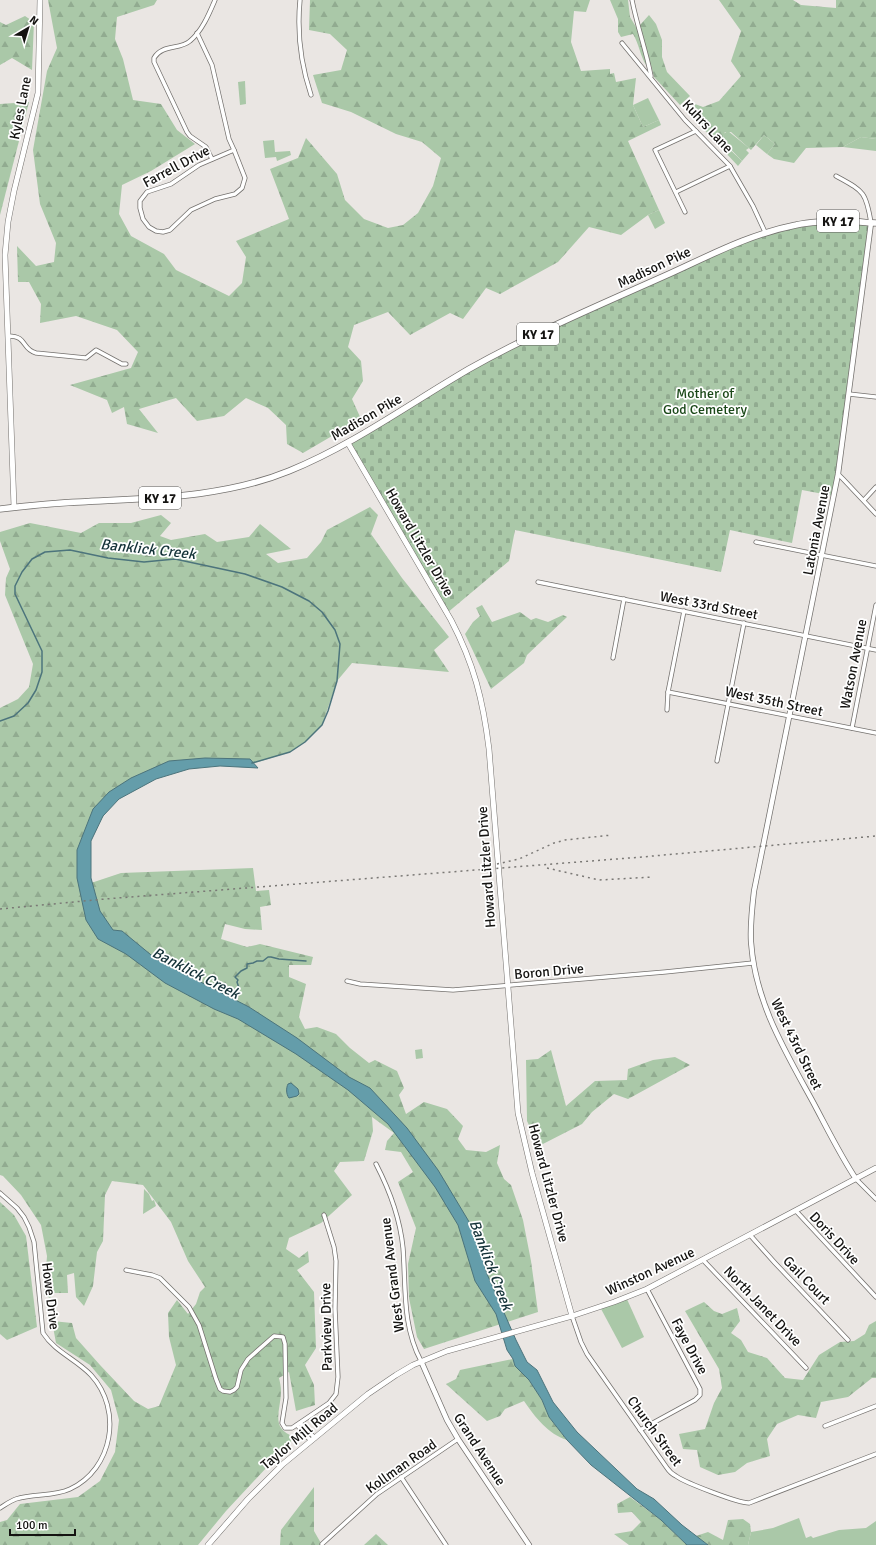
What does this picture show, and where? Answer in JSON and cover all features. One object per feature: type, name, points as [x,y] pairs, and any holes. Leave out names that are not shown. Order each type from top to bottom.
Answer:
[{"type":"main road","name":"Kyles Lane","points":[[14,507],[5,265],[6,238],[14,191],[38,93],[40,0]]},
{"type":"main road","name":"KY 17","points":[[766,232],[800,224],[855,221],[873,223]]},
{"type":"main road","name":"Madison Pike","points":[[0,508],[172,497],[223,490],[246,485],[288,472],[348,443],[469,369],[500,353],[716,252],[766,232]]},
{"type":"main road","name":"Howard Litzler Drive","points":[[348,443],[451,620],[462,642],[483,704],[488,743],[515,1089],[520,1126],[572,1316]]},
{"type":"main road","name":"Winston Avenue","points":[[421,1361],[447,1351],[537,1324],[572,1316],[614,1302],[647,1288],[703,1260],[796,1212],[876,1168]]},
{"type":"main road","name":"Taylor Mill Road","points":[[208,1545],[266,1480],[385,1382],[421,1361]]},
{"type":"street","points":[[212,159],[206,147],[190,136],[187,132],[154,62],[154,58],[160,51],[190,42],[204,22],[215,0]]},
{"type":"street","points":[[300,0],[298,20],[303,65],[311,95]]},
{"type":"street","points":[[632,0],[636,20],[646,51],[651,77]]},
{"type":"street","name":"Farrell Drive","points":[[197,33],[212,64],[229,139],[234,150],[245,178],[241,190],[235,194],[215,199],[192,210],[167,231],[156,231],[146,224],[141,215],[140,205],[145,193],[153,188],[171,184],[192,169],[234,150]]},
{"type":"street","name":"Kuhrs Lane","points":[[622,43],[685,120],[730,166],[766,232]]},
{"type":"street","points":[[685,212],[655,150],[696,130]]},
{"type":"street","points":[[676,192],[730,166]]},
{"type":"street","points":[[836,176],[855,186],[866,196],[873,223]]},
{"type":"street","name":"Latonia Avenue","points":[[765,838],[838,474],[873,223]]},
{"type":"street","points":[[8,336],[19,338],[31,352],[86,358],[96,350],[122,364],[126,364]]},
{"type":"street","points":[[849,394],[876,397]]},
{"type":"street","points":[[838,474],[876,514]]},
{"type":"street","points":[[864,500],[876,487]]},
{"type":"street","points":[[756,542],[876,566]]},
{"type":"street","name":"West 33rd Street","points":[[538,582],[876,650]]},
{"type":"street","points":[[613,658],[624,599]]},
{"type":"street","name":"Watson Avenue","points":[[852,728],[876,605]]},
{"type":"street","points":[[667,710],[668,692],[684,611]]},
{"type":"street","points":[[717,761],[744,623]]},
{"type":"street","name":"West 35th Street","points":[[668,692],[876,733]]},
{"type":"street","name":"West 43rd Street","points":[[765,838],[754,891],[751,941],[753,963],[762,998],[776,1035],[856,1179]]},
{"type":"street","name":"Boron Drive","points":[[347,981],[360,984],[446,990],[507,986],[753,963]]},
{"type":"street","name":"West Grand Avenue","points":[[376,1164],[388,1188],[400,1228],[403,1248],[408,1328],[416,1354],[421,1361]]},
{"type":"street","points":[[856,1179],[876,1200]]},
{"type":"street","name":"Howe Drive","points":[[0,1193],[17,1208],[24,1217],[34,1242],[43,1333],[49,1342],[87,1372],[98,1384],[104,1395],[108,1408],[110,1429],[107,1448],[99,1465],[93,1473],[78,1485],[54,1494],[16,1499],[0,1508]]},
{"type":"street","name":"Doris Drive","points":[[796,1212],[876,1297]]},
{"type":"street","name":"Parkview Drive","points":[[298,1424],[329,1403],[336,1394],[337,1387],[338,1377],[335,1309],[336,1261],[334,1247],[324,1215]]},
{"type":"street","name":"Gail Court","points":[[750,1235],[848,1340]]},
{"type":"street","name":"North Janet Drive","points":[[703,1260],[806,1368]]},
{"type":"street","points":[[126,1270],[160,1278],[189,1307],[198,1324],[220,1389],[223,1391],[230,1392],[237,1387],[241,1370],[248,1359],[274,1336],[283,1338],[285,1344],[286,1398],[282,1423],[285,1428],[288,1429],[298,1424],[313,1440]]},
{"type":"street","name":"Faye Drive","points":[[640,1430],[695,1400],[700,1395],[700,1389],[647,1288]]},
{"type":"street","name":"Church Street","points":[[572,1316],[587,1354],[666,1468],[675,1476],[744,1503],[758,1500],[876,1454]]},
{"type":"street","name":"Grand Avenue","points":[[421,1361],[447,1420],[458,1439],[529,1545]]},
{"type":"street","points":[[825,1426],[876,1406]]},
{"type":"street","name":"Kollman Road","points":[[322,1544],[377,1494],[458,1439]]},
{"type":"street","points":[[401,1477],[446,1545]]},
{"type":"green space","points":[[48,0],[157,0],[154,5],[117,17],[115,39],[123,59],[133,100],[161,104],[177,130],[195,144],[151,171],[122,185],[119,214],[131,236],[164,254],[176,270],[229,296],[242,283],[246,257],[236,241],[289,219],[270,169],[298,158],[306,138],[337,174],[345,200],[364,219],[388,228],[403,225],[418,213],[433,186],[441,158],[422,142],[396,134],[351,112],[322,103],[313,75],[341,70],[347,50],[330,34],[309,30],[310,0],[590,0],[586,12],[574,11],[571,42],[581,71],[610,69],[610,74],[614,73],[616,82],[636,78],[633,105],[643,127],[659,120],[661,125],[628,141],[659,210],[648,215],[621,235],[589,227],[558,262],[500,294],[486,288],[463,319],[450,313],[410,335],[388,312],[354,325],[348,347],[361,361],[363,381],[352,399],[361,419],[303,453],[287,444],[286,425],[268,408],[246,398],[224,416],[197,421],[176,398],[139,409],[158,433],[127,424],[124,407],[112,413],[107,400],[70,385],[131,368],[138,352],[117,330],[76,316],[40,323],[41,304],[29,282],[18,282],[17,246],[36,266],[54,262],[56,243],[40,204],[33,150],[47,71],[57,48]]},
{"type":"green space","points":[[610,0],[628,0],[630,17],[636,27],[640,25],[649,15],[656,24],[662,40],[662,57],[667,72],[690,96],[680,105],[654,77],[651,65],[646,65],[633,34],[621,37],[618,32],[618,19]]},
{"type":"green space","points":[[719,0],[793,0],[801,5],[836,8],[836,0],[876,0],[876,139],[861,137],[843,147],[806,148],[794,163],[774,159],[767,154],[775,144],[764,135],[751,150],[731,132],[725,132],[723,136],[726,144],[742,161],[738,166],[685,109],[686,107],[695,104],[703,107],[719,101],[741,76],[731,61],[741,31]]},
{"type":"green space","points":[[25,16],[34,22],[32,70],[12,58],[0,65],[0,22],[6,25]]},
{"type":"green space","points":[[245,81],[246,104],[240,105],[238,82]]},
{"type":"green space","points":[[648,98],[659,120],[643,127],[633,105]]},
{"type":"green space","points":[[29,102],[0,215],[0,104]]},
{"type":"green space","points":[[728,131],[749,148],[746,150],[749,153],[742,161],[724,142],[723,134]]},
{"type":"green space","points":[[764,135],[775,144],[767,154],[756,145]]},
{"type":"green space","points":[[861,137],[876,139],[876,151],[843,147]]},
{"type":"green space","points":[[274,140],[275,152],[290,151],[291,155],[277,161],[276,157],[265,158],[263,141]]},
{"type":"green space","points":[[659,210],[665,223],[655,229],[648,215]]},
{"type":"green space","name":"Mother of God Cemetery","points":[[871,223],[834,496],[802,490],[792,543],[730,530],[721,572],[515,530],[509,561],[447,613],[348,443],[500,353],[716,252],[800,224]]},
{"type":"green space","points":[[370,507],[378,515],[371,534],[402,578],[449,637],[434,650],[449,672],[352,663],[337,681],[322,725],[305,742],[290,752],[255,763],[232,762],[173,768],[118,794],[87,841],[85,885],[121,873],[253,868],[256,891],[269,890],[271,905],[260,907],[262,930],[245,929],[225,924],[221,939],[247,947],[260,944],[313,957],[311,965],[289,965],[289,977],[306,984],[299,1017],[305,1029],[317,1027],[336,1034],[350,1048],[369,1063],[375,1060],[397,1071],[404,1088],[399,1095],[406,1114],[424,1102],[447,1109],[463,1126],[458,1139],[466,1150],[486,1152],[500,1145],[497,1163],[504,1179],[511,1185],[523,1220],[531,1261],[538,1312],[424,1349],[417,1337],[409,1298],[408,1264],[416,1228],[398,1182],[413,1172],[401,1152],[385,1150],[387,1141],[394,1133],[372,1117],[373,1131],[364,1161],[340,1162],[334,1171],[352,1195],[321,1223],[289,1238],[286,1249],[299,1258],[308,1251],[309,1262],[297,1270],[314,1292],[316,1348],[305,1365],[314,1385],[315,1405],[296,1411],[289,1372],[279,1378],[281,1398],[278,1418],[279,1424],[282,1429],[295,1437],[226,1511],[198,1545],[0,1545],[0,1522],[7,1520],[20,1504],[78,1497],[100,1481],[115,1452],[119,1420],[111,1390],[90,1365],[56,1343],[52,1321],[72,1323],[76,1338],[134,1401],[148,1409],[159,1406],[176,1365],[169,1337],[168,1313],[177,1300],[188,1314],[196,1304],[200,1292],[205,1287],[188,1261],[171,1222],[143,1185],[112,1181],[105,1195],[103,1241],[97,1252],[93,1286],[84,1306],[76,1297],[74,1273],[67,1275],[68,1293],[53,1293],[50,1298],[44,1295],[47,1256],[41,1225],[21,1195],[3,1176],[0,1175],[0,708],[18,699],[29,687],[33,664],[5,595],[6,578],[10,569],[0,541],[0,532],[30,523],[81,533],[99,523],[131,523],[161,515],[171,523],[160,536],[171,540],[205,534],[217,542],[249,537],[260,524],[291,549],[266,554],[278,563],[307,558],[321,542],[327,530]]},
{"type":"green space","points":[[482,605],[492,622],[520,612],[531,620],[536,618],[548,622],[563,615],[567,617],[527,655],[524,663],[491,689],[465,634],[473,622],[480,616],[476,608]]},
{"type":"green space","points":[[422,1049],[423,1058],[416,1059],[415,1050]]},
{"type":"green space","points":[[551,1050],[566,1106],[595,1081],[627,1080],[628,1069],[653,1060],[675,1057],[690,1065],[628,1099],[614,1094],[592,1112],[582,1124],[539,1146],[527,1121],[526,1060],[538,1059]]},
{"type":"green space","points":[[144,1189],[149,1194],[152,1201],[154,1200],[156,1206],[143,1214]]},
{"type":"green space","points":[[0,1202],[14,1215],[26,1236],[37,1327],[7,1340],[0,1334]]},
{"type":"green space","points":[[626,1297],[644,1337],[622,1348],[600,1307]]},
{"type":"green space","points":[[704,1302],[714,1311],[722,1314],[737,1308],[740,1321],[731,1333],[741,1340],[748,1352],[767,1358],[785,1378],[803,1380],[819,1355],[840,1342],[854,1341],[865,1334],[869,1325],[876,1321],[876,1378],[872,1378],[848,1397],[821,1402],[816,1418],[798,1415],[777,1424],[767,1439],[770,1456],[747,1463],[735,1472],[718,1475],[700,1467],[697,1450],[683,1449],[679,1434],[705,1429],[714,1403],[722,1388],[719,1369],[685,1311]]},
{"type":"green space","points":[[513,1359],[515,1366],[529,1380],[542,1400],[549,1417],[567,1440],[554,1434],[548,1429],[537,1419],[524,1401],[505,1409],[500,1416],[487,1421],[446,1384],[456,1379],[460,1370]]},
{"type":"green space","points":[[314,1487],[314,1531],[322,1545],[280,1545],[281,1530]]},
{"type":"green space","points":[[630,1497],[661,1520],[687,1545],[629,1545],[614,1534],[632,1531],[641,1522],[632,1512],[618,1513],[617,1504]]},
{"type":"green space","points":[[799,1518],[806,1538],[811,1536],[813,1538],[839,1530],[866,1528],[876,1521],[876,1545],[748,1545],[751,1532],[773,1528]]},
{"type":"green space","points":[[743,1519],[750,1524],[751,1532],[748,1545],[708,1545],[696,1536],[708,1532],[723,1540],[728,1520]]},
{"type":"green space","points":[[376,1534],[388,1545],[364,1545]]},
{"type":"water","points":[[205,758],[250,759],[258,768],[220,766],[189,769],[156,779],[119,799],[103,816],[91,841],[91,878],[100,911],[113,930],[122,931],[156,959],[249,1007],[297,1038],[349,1077],[370,1088],[407,1128],[438,1170],[474,1230],[487,1274],[516,1340],[527,1362],[537,1370],[553,1402],[577,1432],[637,1489],[654,1499],[682,1525],[708,1545],[687,1545],[661,1520],[591,1465],[567,1440],[549,1417],[542,1400],[529,1380],[515,1366],[513,1359],[507,1350],[496,1314],[475,1281],[458,1225],[435,1187],[388,1124],[348,1090],[296,1054],[238,1019],[214,1009],[165,983],[126,954],[98,939],[86,920],[77,878],[77,850],[93,809],[109,792],[131,778],[169,761]]},
{"type":"water","points":[[291,1083],[298,1089],[299,1094],[289,1098],[287,1095],[287,1089],[288,1084]]},
{"type":"waterway","name":"Banklick Creek","points":[[0,721],[14,716],[28,703],[36,690],[42,672],[42,651],[15,594],[15,586],[22,572],[32,559],[45,552],[70,550],[108,558],[144,562],[175,559],[245,574],[282,587],[309,601],[322,612],[335,630],[340,644],[337,681],[322,725],[305,742],[290,752],[252,763]]},
{"type":"waterway","points":[[230,997],[239,988],[237,982],[238,980],[235,977],[247,968],[247,964],[263,961],[268,957],[306,961]]},
{"type":"railway","points":[[497,864],[519,859],[554,843],[565,840],[612,835]]},
{"type":"railway","points":[[0,909],[105,899],[642,857],[876,836]]},
{"type":"railway","points":[[547,868],[599,880],[653,877]]}]
